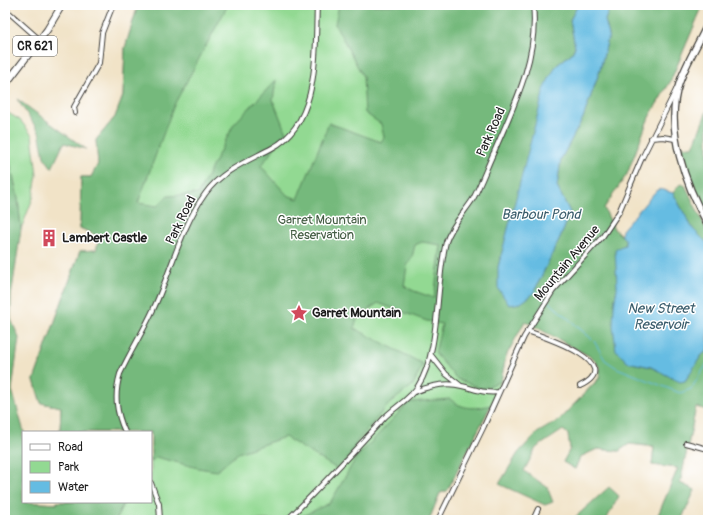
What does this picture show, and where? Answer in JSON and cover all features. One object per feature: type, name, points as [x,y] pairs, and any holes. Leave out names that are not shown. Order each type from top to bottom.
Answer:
[{"type":"main road","name":"CR 621","points":[[5,85],[40,40],[62,5]]},
{"type":"street","points":[[75,113],[74,106],[99,63],[102,33],[113,5]]},
{"type":"street","name":"Park Road","points":[[125,431],[116,407],[116,385],[120,374],[153,309],[192,214],[206,192],[230,170],[274,147],[292,131],[306,104],[313,79],[317,5]]},
{"type":"street","name":"Park Road","points":[[287,520],[348,459],[386,417],[411,394],[422,380],[431,355],[442,259],[447,240],[473,198],[518,97],[528,64],[534,32],[533,5]]},
{"type":"street","points":[[5,9],[40,40]]},
{"type":"street","points":[[708,23],[679,84],[674,114],[675,140],[690,184],[708,225]]},
{"type":"street","points":[[5,71],[11,77]]},
{"type":"street","name":"Mountain Avenue","points":[[438,520],[484,426],[516,352],[527,331],[553,291],[609,229],[625,201],[651,138],[679,84]]},
{"type":"street","points":[[651,138],[663,137],[675,140]]},
{"type":"street","points":[[527,331],[557,342],[589,361],[595,369],[595,374],[592,380],[580,386]]},
{"type":"street","name":"Park Road","points":[[431,355],[446,374],[460,385]]},
{"type":"street","name":"Park Road","points":[[411,394],[434,386],[460,385],[485,393],[499,392]]},
{"type":"street","points":[[686,443],[708,449]]},
{"type":"street","points":[[152,486],[159,504],[160,520]]},
{"type":"street","points":[[533,520],[538,509]]},
{"type":"green space","name":"Garret Mountain Reservation","points":[[138,5],[703,5],[670,82],[649,117],[627,174],[604,208],[614,229],[621,235],[685,381],[701,355],[708,350],[708,410],[696,407],[680,483],[695,490],[681,520],[656,520],[678,468],[652,465],[654,447],[629,444],[619,451],[597,449],[580,457],[575,469],[563,462],[570,449],[568,434],[563,430],[559,420],[599,378],[600,368],[593,358],[525,321],[506,356],[501,381],[491,405],[447,491],[440,493],[429,520],[10,520],[22,503],[152,503],[152,431],[60,431],[61,407],[41,403],[34,380],[80,251],[96,250],[100,237],[80,228],[81,177],[91,177],[98,164],[96,140],[115,117],[123,96],[125,48]]},
{"type":"green space","name":"Garret Mountain Reservation","points":[[138,5],[228,5],[174,105],[138,203],[157,206],[168,196],[198,194],[234,124],[276,80],[273,100],[286,133],[261,166],[287,195],[298,199],[329,123],[381,142],[384,137],[381,124],[365,113],[363,77],[335,24],[339,5],[578,5],[570,20],[575,46],[572,53],[556,66],[498,267],[533,294],[564,229],[570,212],[557,187],[561,159],[583,118],[599,73],[609,35],[605,20],[611,5],[703,5],[670,82],[649,117],[627,174],[604,208],[614,229],[625,239],[625,245],[622,247],[617,273],[617,288],[614,305],[627,362],[651,367],[685,381],[701,355],[708,350],[708,410],[696,407],[680,483],[695,490],[681,520],[656,520],[678,468],[652,465],[654,446],[629,444],[619,451],[597,449],[580,457],[575,469],[563,462],[570,449],[568,434],[563,430],[536,448],[524,471],[547,487],[553,502],[545,505],[499,484],[518,453],[537,433],[559,420],[600,378],[600,368],[593,358],[525,321],[506,356],[501,381],[482,389],[457,379],[435,353],[442,324],[427,321],[378,303],[358,317],[354,328],[423,364],[413,385],[389,404],[358,440],[348,459],[337,469],[285,437],[238,453],[217,471],[198,468],[156,457],[152,461],[152,431],[60,431],[61,407],[41,403],[34,380],[80,251],[96,250],[100,237],[80,228],[81,177],[91,177],[98,164],[96,140],[115,117],[123,96],[125,48]],"holes":[[[422,242],[441,245],[434,298],[404,286],[407,266],[412,257],[415,245]]]},
{"type":"green space","points":[[17,99],[86,149],[64,143],[52,168],[44,157],[39,132]]},
{"type":"green space","points":[[708,108],[708,216],[694,185],[681,147],[693,147]]},
{"type":"green space","points":[[5,111],[20,120],[32,135],[37,175],[33,198],[21,229],[18,198],[9,158],[5,153]]},
{"type":"green space","points":[[5,153],[9,158],[18,198],[21,229],[11,297],[11,319],[19,338],[12,390],[24,431],[22,431],[22,503],[124,503],[116,520],[5,520]]},
{"type":"green space","points":[[680,184],[685,185],[708,233],[708,244],[693,229],[673,193]]},
{"type":"green space","points":[[450,399],[455,403],[469,408],[491,405],[447,491],[440,493],[429,520],[294,520],[330,503],[356,458],[409,402]]},
{"type":"green space","points":[[609,487],[619,496],[606,520],[572,520]]},
{"type":"water","name":"Barbour Pond","points":[[578,5],[611,5],[605,20],[609,35],[599,73],[583,118],[561,159],[557,187],[570,212],[564,229],[533,294],[521,303],[509,305],[498,288],[498,267],[545,86],[556,66],[572,53],[575,47],[570,20]]},
{"type":"water","name":"New Street Reservoir","points":[[660,189],[673,193],[693,229],[708,244],[708,350],[701,356],[685,381],[680,382],[651,367],[627,362],[616,350],[613,326],[614,305],[617,288],[615,249],[625,245],[625,239],[621,235],[622,230],[655,192]]},
{"type":"waterway","points":[[534,290],[546,300]]},
{"type":"waterway","points":[[549,302],[594,341],[605,360],[617,368],[680,393],[691,389],[708,362]]},
{"type":"place","name":"Lambert Castle","points":[[49,238]]},
{"type":"place","name":"Garret Mountain","points":[[299,313]]}]
